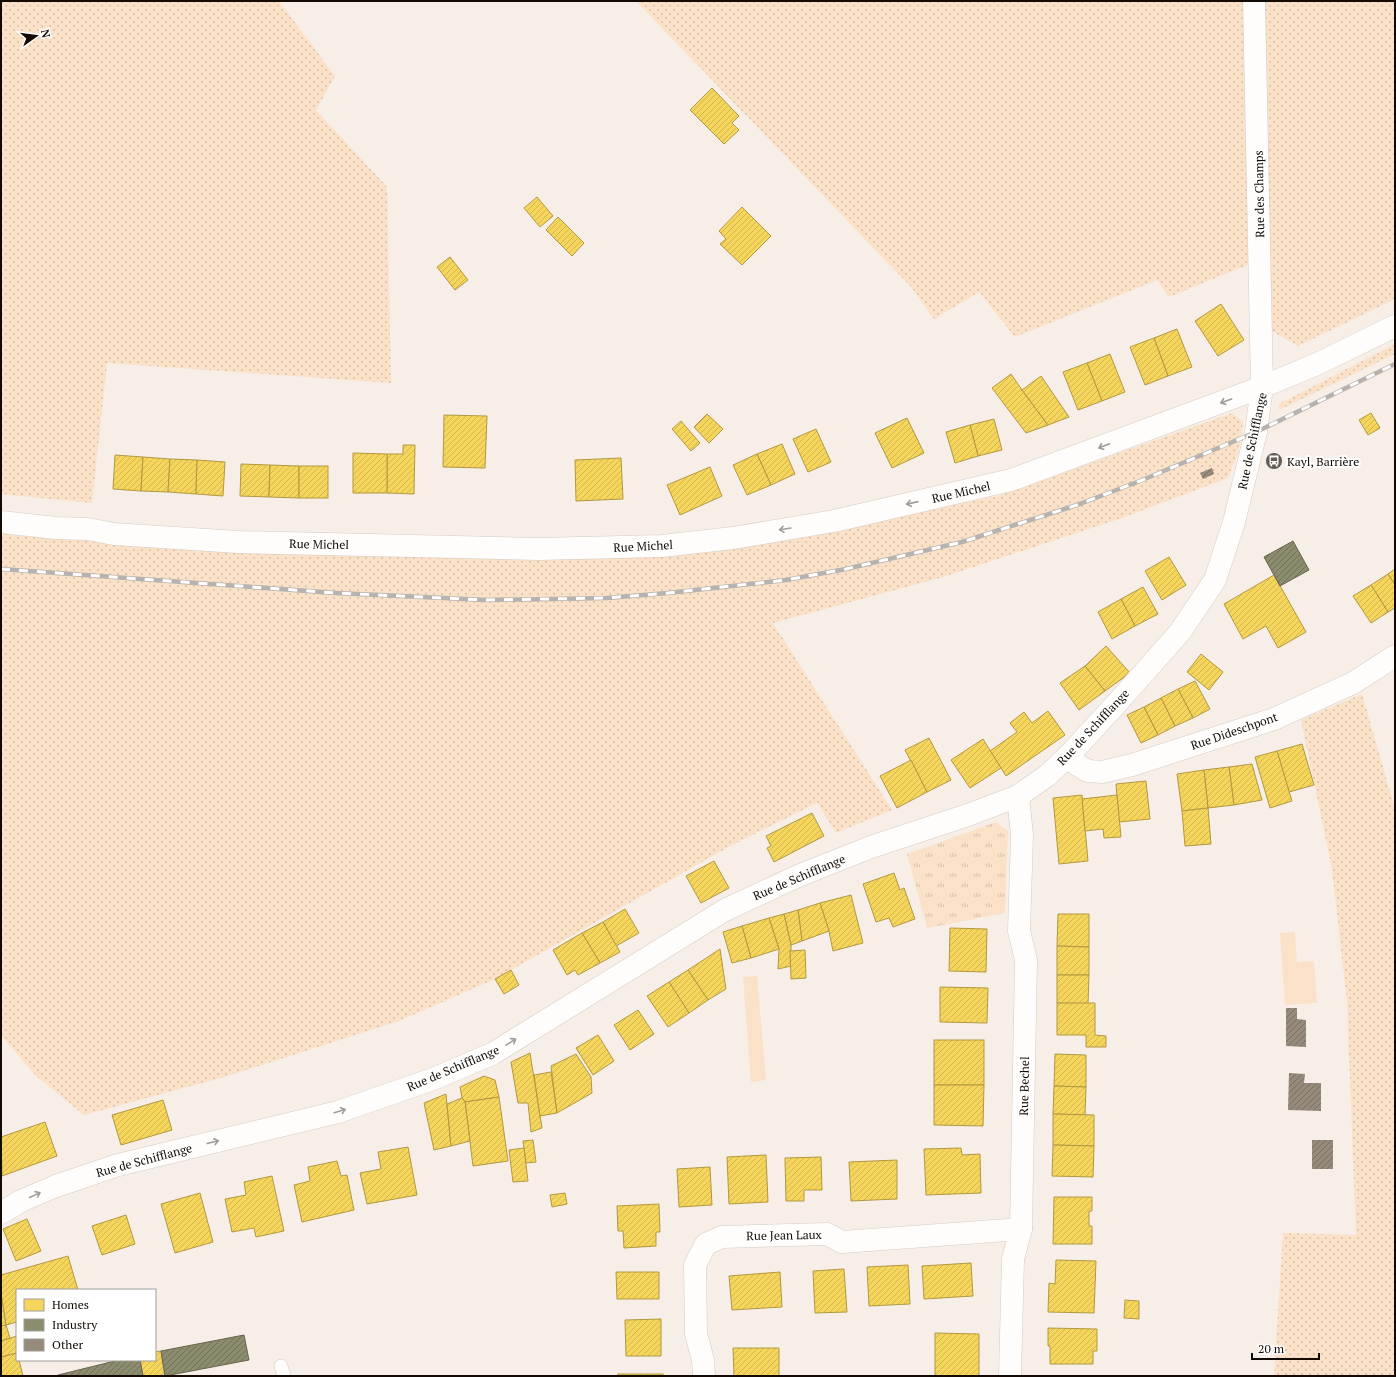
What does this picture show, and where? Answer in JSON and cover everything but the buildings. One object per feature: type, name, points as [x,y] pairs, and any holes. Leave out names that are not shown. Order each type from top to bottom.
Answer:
[{"type":"street","name":"Rue des Champs","points":[[1254,1],[1262,387]]},
{"type":"street","name":"Rue de Schifflange","points":[[1,1213],[21,1201],[56,1186],[118,1165],[338,1112],[433,1079],[492,1054],[725,910],[798,876],[871,847],[968,815],[1018,796],[1048,775],[1071,753],[1180,632],[1215,580],[1234,522],[1256,432],[1262,387],[1317,364],[1395,326]]},
{"type":"street","name":"Rue Michel","points":[[1,522],[56,528],[88,529],[114,534],[238,542],[538,549],[662,546],[733,538],[834,521],[1011,480],[1262,387]]},
{"type":"street","name":"Rue Dideschpont","points":[[1071,753],[1076,764],[1088,771],[1102,772],[1132,765],[1274,719],[1353,683],[1395,656]]},
{"type":"street","name":"Rue Bechel","points":[[1010,1376],[1013,1259],[1021,1229],[1026,960],[1019,931],[1022,835],[1018,796]]},
{"type":"street","name":"Rue Jean Laux","points":[[704,1376],[704,1360],[696,1334],[695,1266],[706,1244],[722,1237],[826,1234],[842,1242],[1021,1229]]},
{"type":"green space","points":[[1,1],[279,1],[335,76],[316,110],[387,187],[391,383],[107,363],[92,503],[1,494]]},
{"type":"green space","points":[[636,1],[1395,1],[1395,299],[1298,346],[1272,331],[1272,301],[1252,263],[1169,297],[1157,280],[1015,337],[979,292],[934,319],[912,288]]},
{"type":"green space","points":[[1395,344],[1395,354],[1279,410],[1279,404]]},
{"type":"green space","points":[[1232,413],[1243,422],[1239,450],[1228,478],[1119,519],[943,577],[773,623],[892,810],[836,833],[817,803],[732,845],[495,979],[399,1021],[224,1077],[84,1115],[36,1076],[1,1035],[1,533],[32,537],[166,546],[629,556],[900,516],[998,496]]},
{"type":"green space","points":[[1362,694],[1395,809],[1395,1376],[1274,1376],[1283,1233],[1356,1235],[1347,1002],[1332,869],[1301,720]]},
{"type":"green space","points":[[996,822],[1008,831],[1005,913],[927,928],[907,854]]},
{"type":"green space","points":[[1295,932],[1297,962],[1314,961],[1317,1003],[1285,1005],[1280,933]]},
{"type":"green space","points":[[757,976],[766,1080],[751,1082],[743,977]]},
{"type":"railway","points":[[1,569],[336,593],[486,600],[607,598],[786,580],[846,569],[962,542],[1077,505],[1140,481],[1256,432],[1395,364]]},
{"type":"place","name":"Kayl, Barrière","points":[[1274,461]]}]
